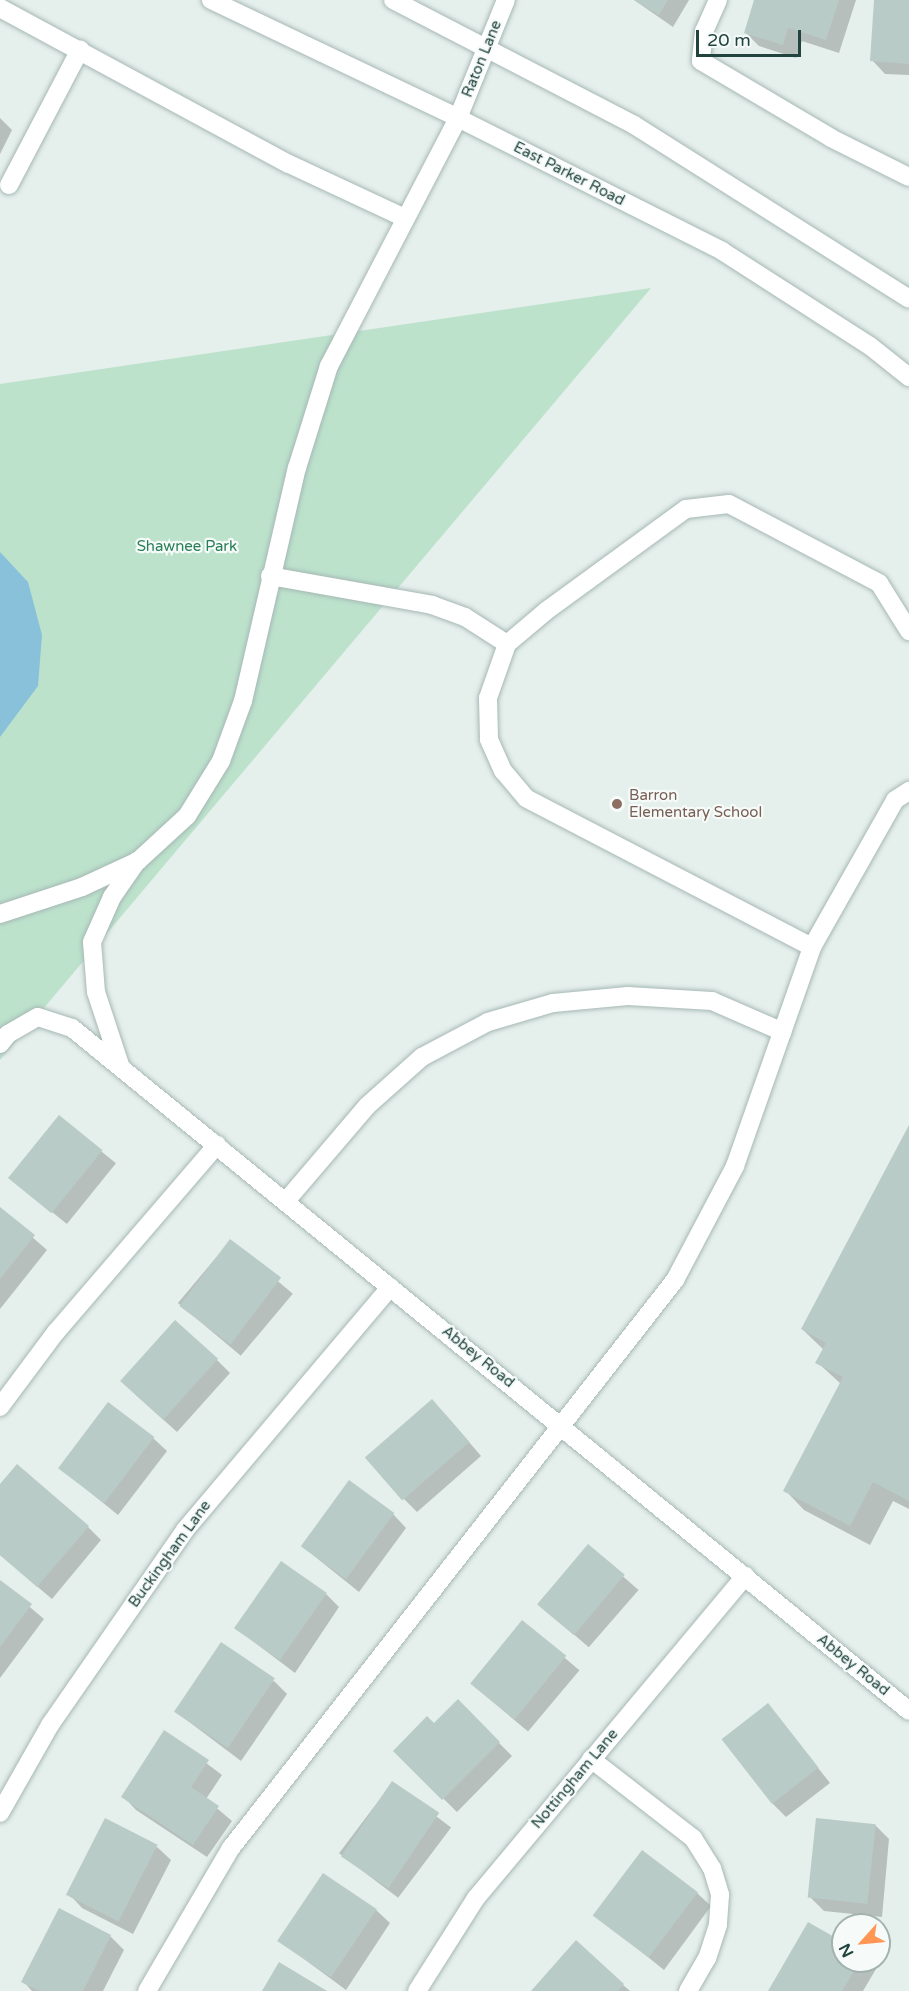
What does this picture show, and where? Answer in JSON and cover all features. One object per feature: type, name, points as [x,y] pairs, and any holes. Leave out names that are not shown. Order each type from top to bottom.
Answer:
[{"type":"street","name":"East Parker Road","points":[[211,0],[459,118],[722,251],[870,346],[909,377]]},
{"type":"street","points":[[393,0],[486,45],[634,125],[909,299]]},
{"type":"street","name":"Raton Lane","points":[[138,861],[187,816],[221,761],[243,701],[270,576],[297,468],[329,366],[459,118],[486,45],[506,0]]},
{"type":"street","points":[[718,0],[704,31],[701,61],[831,138],[909,177]]},
{"type":"street","points":[[0,8],[290,164],[405,218]]},
{"type":"street","points":[[9,185],[80,50]]},
{"type":"street","points":[[812,947],[526,798],[502,771],[489,739],[488,698],[507,644],[546,610],[686,509],[729,504],[879,583],[909,631]]},
{"type":"street","points":[[270,576],[432,605],[465,617],[507,644]]},
{"type":"street","points":[[147,1991],[231,1848],[675,1280],[735,1166],[812,947],[895,800],[909,791]]},
{"type":"street","points":[[0,914],[82,887],[138,861]]},
{"type":"street","points":[[122,1068],[96,992],[92,942],[112,897],[138,861]]},
{"type":"street","points":[[286,1201],[367,1106],[398,1078],[422,1057],[488,1022],[553,1003],[628,996],[712,1001],[783,1032]]},
{"type":"street","name":"Abbey Road","points":[[0,1044],[8,1034],[38,1017],[72,1028],[562,1425],[909,1711]]},
{"type":"street","points":[[0,1407],[56,1332],[217,1145]]},
{"type":"street","name":"Buckingham Lane","points":[[0,1813],[50,1725],[185,1530],[390,1287]]},
{"type":"street","name":"Nottingham Lane","points":[[417,1991],[476,1898],[745,1576]]},
{"type":"street","points":[[591,1759],[693,1838],[712,1868],[720,1895],[718,1925],[707,1958],[688,1991]]},
{"type":"green space","name":"Shawnee Park","points":[[651,288],[0,1060],[0,384]]},
{"type":"water","points":[[0,552],[28,582],[42,635],[38,686],[0,737]]},
{"type":"building","points":[[634,0],[668,0],[659,15]]},
{"type":"building","points":[[754,0],[839,0],[826,40],[788,28],[783,45],[744,33]]},
{"type":"building","points":[[874,0],[909,0],[909,64],[870,61]]},
{"type":"building","points":[[59,1115],[103,1150],[52,1213],[8,1178]]},
{"type":"building","points":[[909,1125],[909,1501],[873,1482],[850,1526],[783,1491],[843,1377],[815,1363],[826,1343],[801,1329]]},
{"type":"building","points":[[0,1207],[35,1235],[0,1279]]},
{"type":"building","points":[[230,1239],[281,1278],[231,1345],[179,1306]]},
{"type":"building","points":[[175,1320],[218,1359],[163,1420],[120,1381]]},
{"type":"building","points":[[432,1399],[469,1442],[402,1500],[365,1457]]},
{"type":"building","points":[[108,1402],[154,1437],[104,1503],[58,1468]]},
{"type":"building","points":[[17,1464],[89,1526],[37,1587],[0,1555],[0,1484]]},
{"type":"building","points":[[349,1480],[394,1513],[346,1579],[301,1546]]},
{"type":"building","points":[[588,1544],[625,1575],[574,1635],[537,1605]]},
{"type":"building","points":[[281,1561],[327,1593],[280,1660],[234,1628]]},
{"type":"building","points":[[0,1580],[32,1604],[0,1647]]},
{"type":"building","points":[[522,1620],[566,1656],[515,1720],[470,1684]]},
{"type":"building","points":[[221,1642],[275,1678],[228,1748],[174,1712]]},
{"type":"building","points":[[458,1699],[500,1742],[442,1800],[393,1751],[427,1716],[434,1723]]},
{"type":"building","points":[[768,1703],[818,1768],[772,1804],[722,1739]]},
{"type":"building","points":[[164,1730],[209,1760],[191,1787],[219,1806],[193,1845],[121,1797]]},
{"type":"building","points":[[392,1781],[439,1813],[388,1888],[341,1856]]},
{"type":"building","points":[[105,1818],[158,1845],[119,1921],[66,1895]]},
{"type":"building","points":[[816,1818],[876,1824],[867,1904],[808,1898]]},
{"type":"building","points":[[642,1850],[698,1892],[649,1958],[593,1915]]},
{"type":"building","points":[[323,1873],[377,1909],[331,1977],[277,1941]]},
{"type":"building","points":[[59,1908],[111,1935],[83,1991],[39,1991],[21,1982]]},
{"type":"building","points":[[808,1922],[831,1935],[831,1973],[853,1973],[842,1991],[768,1991]]},
{"type":"building","points":[[576,1940],[624,1984],[618,1991],[531,1991]]},
{"type":"building","points":[[279,1962],[327,1991],[262,1991]]},
{"type":"place","name":"Barron Elementary School","points":[[617,804]]}]
